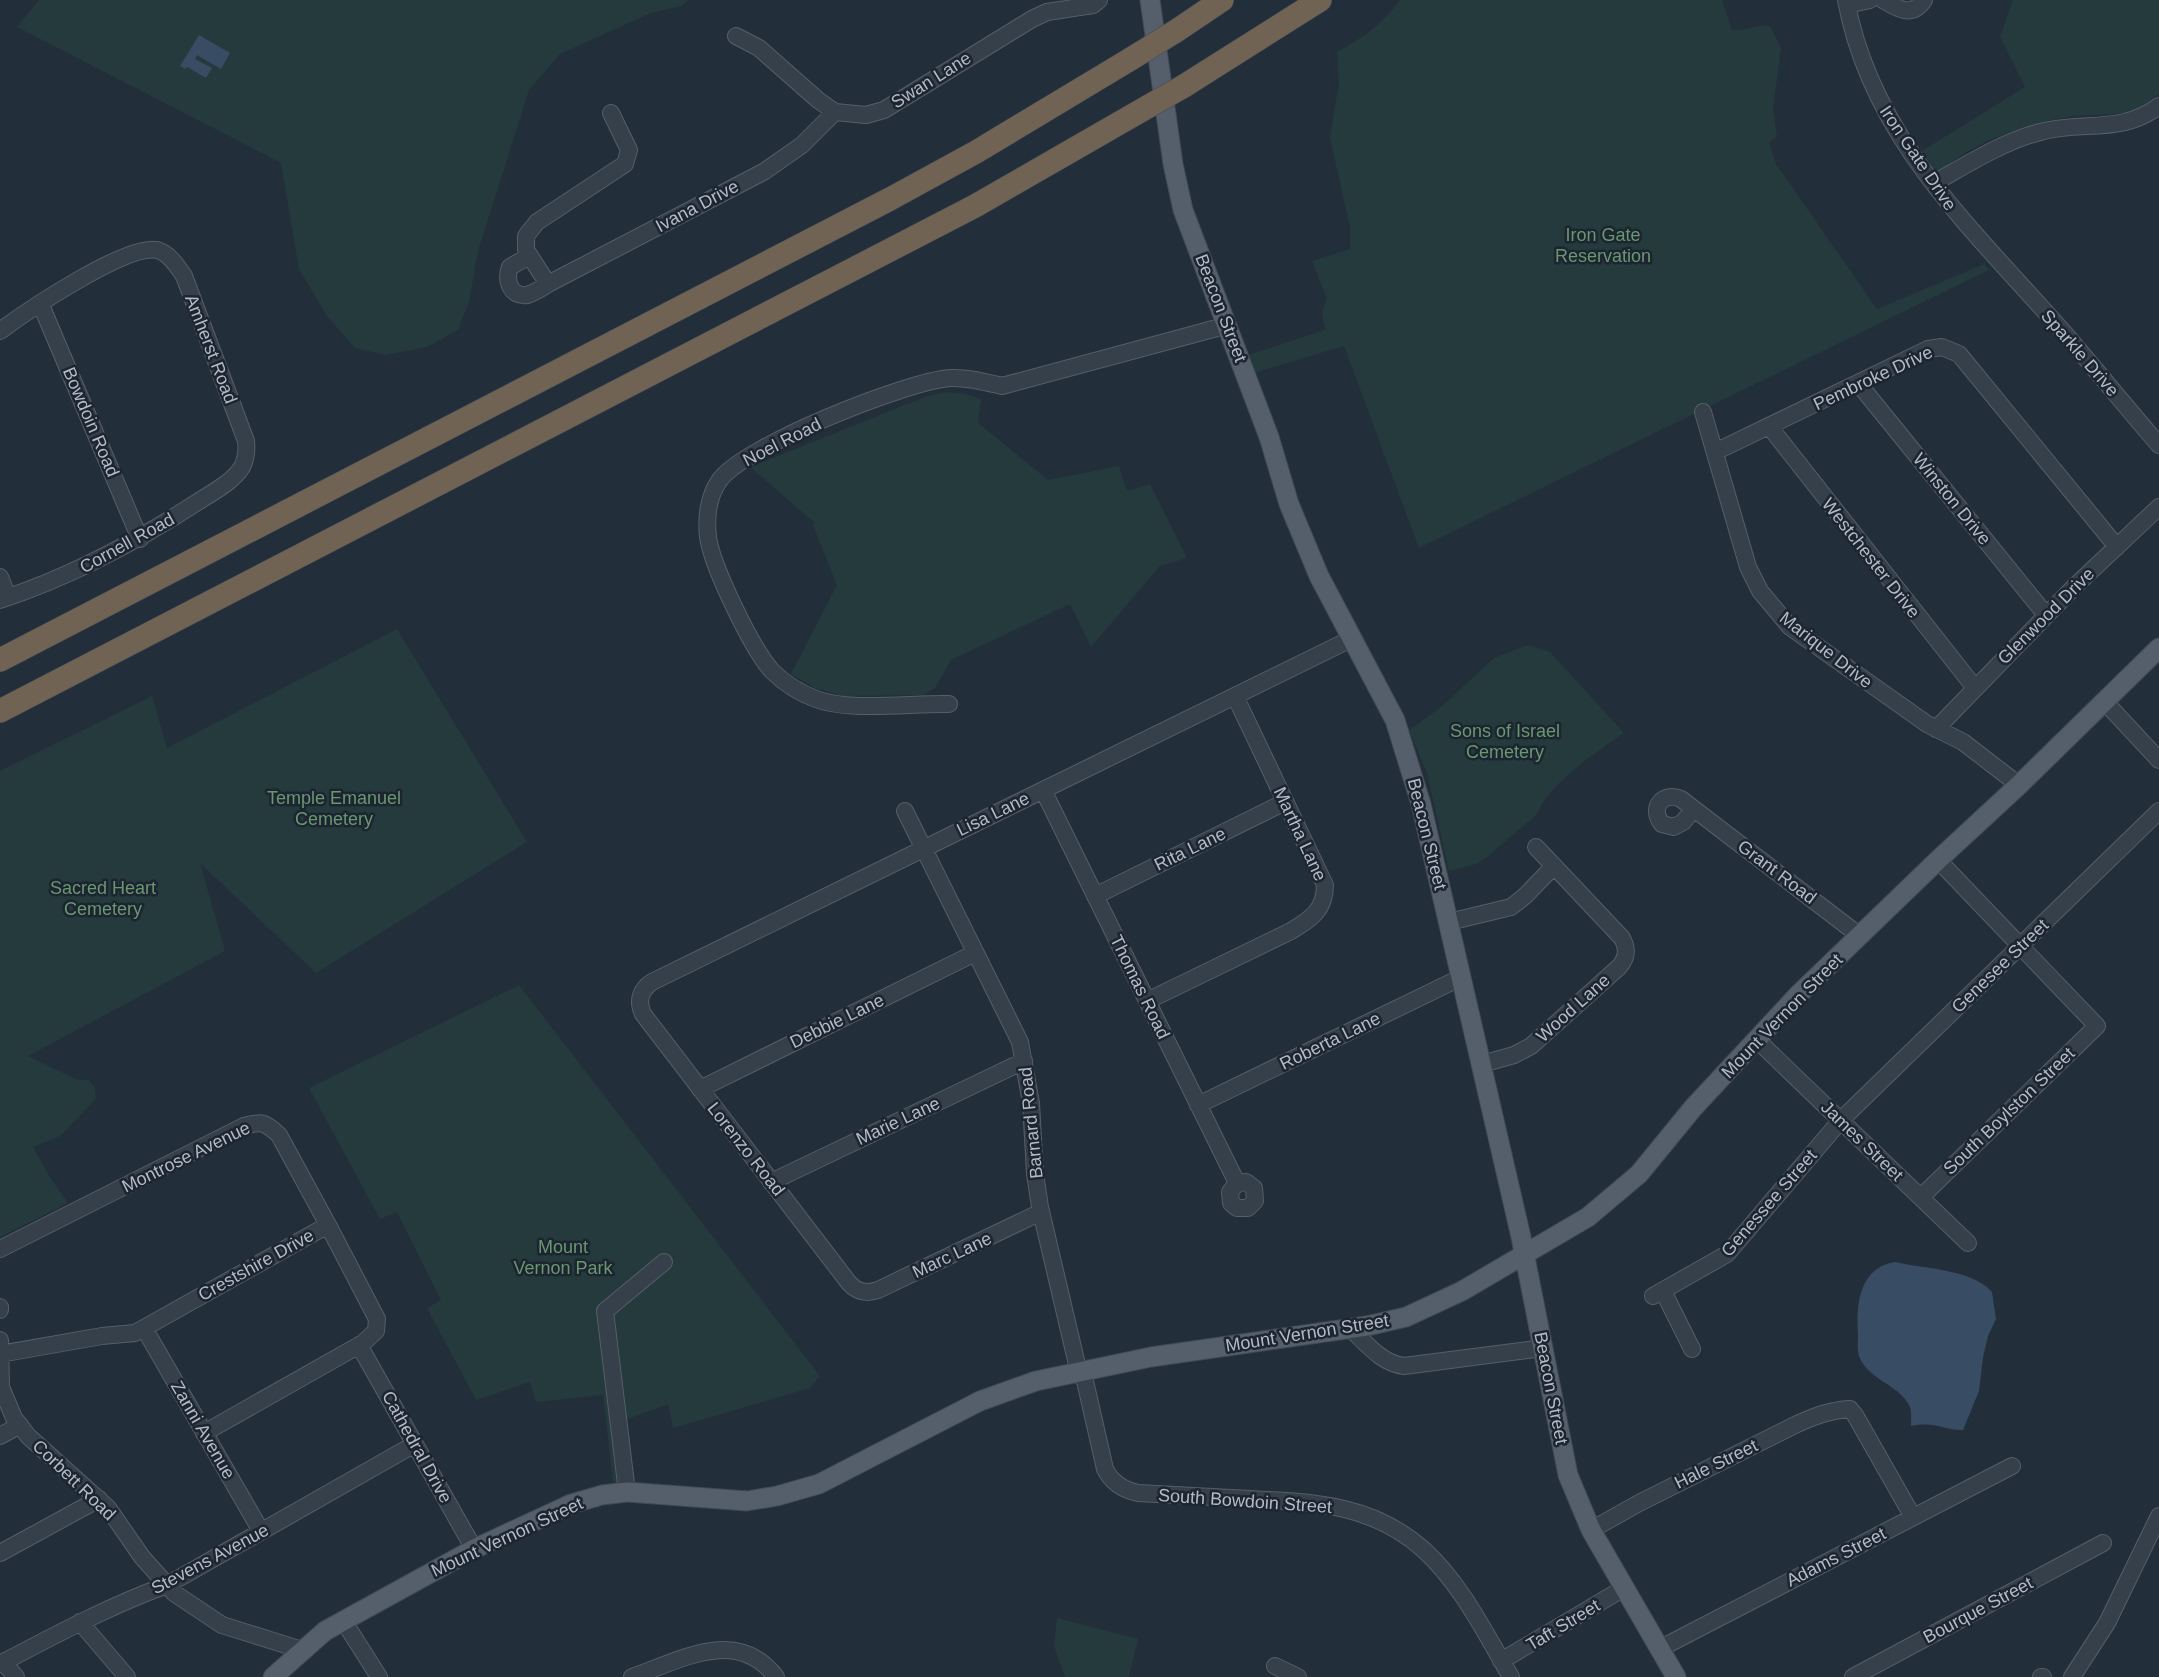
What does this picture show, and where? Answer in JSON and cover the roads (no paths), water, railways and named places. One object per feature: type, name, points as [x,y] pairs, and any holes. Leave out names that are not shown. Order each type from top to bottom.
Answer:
[{"type":"highway","points":[[0,660],[890,199],[976,152],[1176,31],[1222,0]]},
{"type":"highway","points":[[0,712],[963,212],[1184,86],[1320,0]]},
{"type":"main road","name":"Beacon Street","points":[[1150,0],[1172,164],[1183,210],[1269,437],[1289,504],[1320,576],[1398,730],[1421,804],[1525,1255],[1568,1475],[1591,1530],[1676,1677]]},
{"type":"main road","name":"Mount Vernon Street","points":[[273,1677],[325,1631],[343,1620],[474,1549],[571,1504],[602,1494],[627,1492],[747,1501],[777,1496],[819,1484],[980,1401],[1036,1381],[1151,1357],[1351,1329],[1396,1320],[1462,1291],[1588,1217],[1639,1174],[1693,1108],[1756,1039],[2159,648]]},
{"type":"street","name":"Swan Lane","points":[[835,112],[866,116],[884,110],[1032,19],[1047,12],[1093,5],[1099,0]]},
{"type":"street","points":[[1846,3],[1870,0]]},
{"type":"street","points":[[1883,0],[1901,10],[1909,11],[1919,7],[1924,0]]},
{"type":"street","name":"Iron Gate Drive","points":[[1846,3],[1863,66],[1897,131],[1960,220],[2000,263]]},
{"type":"street","points":[[736,36],[759,48],[835,112]]},
{"type":"street","points":[[1934,183],[2025,136],[2068,126],[2130,122],[2159,106]]},
{"type":"street","name":"Ivana Drive","points":[[529,256],[510,267],[507,278],[511,288],[527,295],[765,171],[802,145],[835,112]]},
{"type":"street","points":[[548,284],[529,256],[524,243],[526,236],[532,226],[625,164],[629,150],[611,113]]},
{"type":"street","name":"Amherst Road","points":[[41,305],[113,261],[149,250],[160,251],[174,262],[184,276],[246,441],[242,467]]},
{"type":"street","name":"Sparkle Drive","points":[[2000,263],[2065,334],[2159,445]]},
{"type":"street","points":[[0,331],[41,305]]},
{"type":"street","name":"Bowdoin Road","points":[[41,305],[140,539]]},
{"type":"street","name":"Noel Road","points":[[949,704],[852,706],[820,701],[794,690],[772,671],[740,618],[708,540],[707,517],[719,480],[741,461],[775,441],[911,387],[949,378],[970,379],[1002,386],[1228,324]]},
{"type":"street","name":"Pembroke Drive","points":[[1715,453],[1928,349],[1942,347],[1954,351],[2117,547]]},
{"type":"street","name":"Winston Drive","points":[[1858,383],[2046,615]]},
{"type":"street","name":"Marique Drive","points":[[1703,412],[1748,567],[1772,608],[1790,627],[1936,729],[1963,742],[2019,785]]},
{"type":"street","name":"Westchester Drive","points":[[1769,426],[1975,688]]},
{"type":"street","name":"Cornell Road","points":[[4,599],[69,574],[140,539],[218,489],[242,467]]},
{"type":"street","name":"Glenwood Drive","points":[[1936,729],[2046,615],[2159,507]]},
{"type":"street","points":[[0,577],[4,599]]},
{"type":"street","name":"Lisa Lane","points":[[640,998],[645,987],[652,982],[1353,638]]},
{"type":"street","name":"Martha Lane","points":[[1147,1001],[1291,931],[1307,921],[1323,903],[1325,885],[1235,696]]},
{"type":"street","points":[[2105,702],[2159,760]]},
{"type":"street","name":"Thomas Road","points":[[1043,790],[1237,1183]]},
{"type":"street","name":"Rita Lane","points":[[1095,896],[1285,802]]},
{"type":"street","name":"Grant Road","points":[[1694,809],[1860,936]]},
{"type":"street","name":"Barnard Road","points":[[905,811],[1020,1042],[1031,1103],[1035,1174],[1041,1212],[1079,1373],[1084,1381],[1105,1469],[1113,1481]]},
{"type":"street","name":"Genesee Street","points":[[1841,1120],[2159,811]]},
{"type":"street","name":"Wood Lane","points":[[1482,1064],[1514,1055],[1531,1046],[1619,967],[1626,957],[1622,939],[1536,847]]},
{"type":"street","points":[[1938,860],[2020,946]]},
{"type":"street","points":[[1449,922],[1511,907],[1554,866]]},
{"type":"street","name":"South Boylston Street","points":[[1920,1197],[2097,1026],[2020,946]]},
{"type":"street","name":"Debbie Lane","points":[[700,1089],[975,953]]},
{"type":"street","name":"Roberta Lane","points":[[1198,1105],[1462,978]]},
{"type":"street","name":"Lorenzo Road","points":[[640,998],[643,1014],[849,1283],[863,1292]]},
{"type":"street","name":"James Street","points":[[1756,1039],[1968,1243]]},
{"type":"street","name":"Marie Lane","points":[[771,1182],[1024,1061]]},
{"type":"street","name":"Genessee Street","points":[[1692,1349],[1658,1293],[1727,1254],[1841,1120]]},
{"type":"street","name":"Montrose Avenue","points":[[0,1249],[244,1126],[259,1122],[279,1135],[328,1225]]},
{"type":"street","name":"Marc Lane","points":[[863,1292],[878,1290],[1041,1212]]},
{"type":"street","name":"Crestshire Drive","points":[[1,1354],[102,1336],[135,1333],[328,1225],[377,1319],[376,1331],[359,1345],[204,1433]]},
{"type":"street","points":[[627,1492],[605,1311],[664,1262]]},
{"type":"street","name":"Zanni Avenue","points":[[144,1328],[261,1531]]},
{"type":"street","points":[[1351,1329],[1392,1365],[1404,1366],[1543,1348]]},
{"type":"street","name":"Corbett Road","points":[[0,1340],[1,1387],[13,1418],[108,1508],[142,1557],[174,1594],[222,1625],[302,1650]]},
{"type":"street","name":"Cathedral Drive","points":[[359,1345],[474,1549]]},
{"type":"street","name":"Hale Street","points":[[1591,1530],[1797,1424],[1821,1413],[1850,1409],[1913,1517]]},
{"type":"street","points":[[0,1436],[20,1425]]},
{"type":"street","name":"Stevens Avenue","points":[[2,1663],[80,1622],[132,1598],[167,1586],[415,1444]]},
{"type":"street","name":"Adams Street","points":[[1660,1649],[2012,1466]]},
{"type":"street","name":"South Bowdoin Street","points":[[1113,1481],[1128,1491],[1138,1493],[1322,1503],[1366,1514],[1403,1534],[1442,1570],[1464,1596],[1511,1677]]},
{"type":"street","points":[[0,1553],[99,1499]]},
{"type":"street","points":[[2072,1677],[2107,1623],[2159,1516]]},
{"type":"street","name":"Bourque Street","points":[[1853,1677],[2103,1543]]},
{"type":"street","name":"Taft Street","points":[[1502,1661],[1624,1588]]},
{"type":"street","points":[[343,1620],[379,1677]]},
{"type":"street","points":[[80,1622],[127,1677]]},
{"type":"street","points":[[632,1677],[717,1649],[746,1653],[758,1659],[776,1677]]},
{"type":"street","points":[[2,1663],[16,1677]]},
{"type":"street","points":[[1275,1666],[1298,1677]]},
{"type":"water","points":[[199,35],[230,53],[221,69],[197,55],[195,59],[212,68],[206,78],[180,66]]},
{"type":"water","points":[[1895,1262],[1960,1274],[1983,1284],[1992,1292],[1996,1319],[1983,1357],[1979,1391],[1963,1430],[1933,1425],[1911,1426],[1911,1409],[1904,1398],[1869,1371],[1859,1356],[1858,1311],[1862,1289],[1874,1272]]},
{"type":"park label","name":"Iron Gate Reservation","points":[[1603,245]]},
{"type":"park label","name":"Sons of Israel Cemetery","points":[[1505,741]]},
{"type":"park label","name":"Temple Emanuel Cemetery","points":[[334,808]]},
{"type":"park label","name":"Sacred Heart Cemetery","points":[[103,898]]},
{"type":"park label","name":"Mount Vernon Park","points":[[563,1257]]}]
